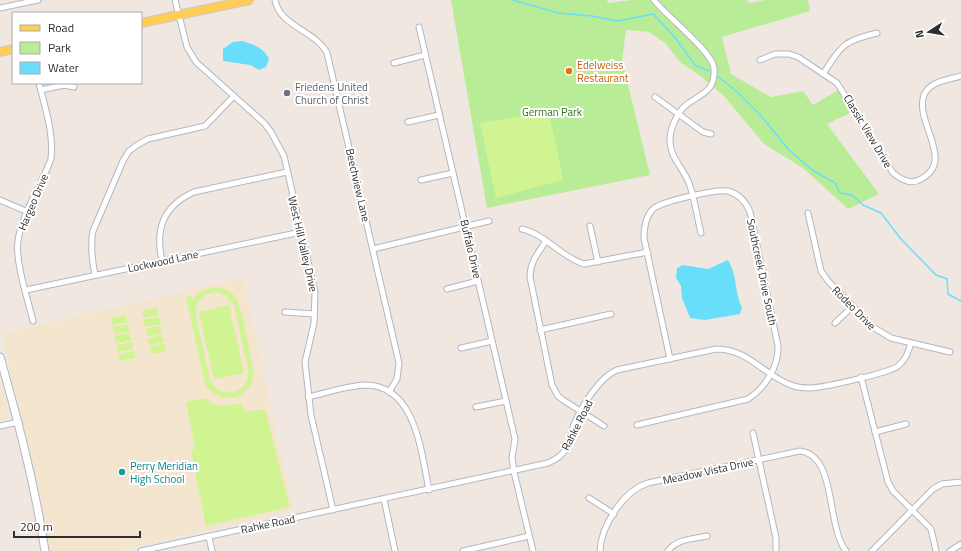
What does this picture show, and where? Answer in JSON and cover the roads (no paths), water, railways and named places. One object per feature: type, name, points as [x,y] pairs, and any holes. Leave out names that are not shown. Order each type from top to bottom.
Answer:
[{"type":"main road","points":[[142,23],[248,0]]},
{"type":"main road","points":[[0,52],[12,50]]},
{"type":"main road","points":[[0,357],[19,422],[37,503],[45,551]]},
{"type":"street","points":[[0,8],[38,0]]},
{"type":"street","name":"West Hill Valley Drive","points":[[175,0],[187,47],[196,62],[272,132],[280,145],[315,292],[314,314],[305,362],[308,397],[333,510]]},
{"type":"street","name":"Beechview Lane","points":[[275,0],[279,14],[321,42],[327,53],[399,363],[397,379],[389,392]]},
{"type":"street","points":[[654,0],[706,54],[714,68],[713,79],[709,90],[702,97],[686,105],[678,115],[671,133],[670,146],[674,159],[687,177],[693,196],[701,233]]},
{"type":"street","name":"Buffalo Drive","points":[[419,26],[515,439],[512,458],[514,472],[533,551]]},
{"type":"street","points":[[823,74],[844,45],[854,38],[877,32]]},
{"type":"street","name":"Classic View Drive","points":[[760,60],[775,54],[789,54],[798,57],[837,83],[843,89],[893,174],[901,179],[911,182],[919,181],[927,176],[935,163],[935,151],[923,112],[922,104],[924,95],[933,85],[961,76]]},
{"type":"street","points":[[394,63],[425,55]]},
{"type":"street","name":"Hargeo Drive","points":[[33,322],[18,258],[18,242],[20,229],[47,170],[52,147],[51,131],[39,84]]},
{"type":"street","points":[[41,90],[64,85],[74,87]]},
{"type":"street","points":[[95,275],[91,248],[93,231],[123,161],[129,151],[137,144],[148,139],[205,126],[233,97]]},
{"type":"street","points":[[655,97],[703,132],[711,134]]},
{"type":"street","points":[[408,122],[439,114]]},
{"type":"street","points":[[162,261],[159,247],[160,232],[168,212],[180,199],[194,192],[287,172]]},
{"type":"street","points":[[421,180],[453,173]]},
{"type":"street","name":"Southcreek Drive South","points":[[637,425],[748,399],[758,392],[777,362],[778,346],[748,208],[742,199],[728,191],[719,191],[665,202],[652,210],[647,218],[644,230],[670,359]]},
{"type":"street","points":[[0,200],[28,212]]},
{"type":"street","name":"Rodeo Drive","points":[[808,213],[821,271],[828,281],[852,307],[881,333],[892,338],[950,352]]},
{"type":"street","points":[[373,249],[489,221]]},
{"type":"street","points":[[590,226],[598,262]]},
{"type":"street","points":[[522,229],[532,231],[574,261],[584,264],[648,252]]},
{"type":"street","name":"Lockwood Lane","points":[[26,290],[301,232]]},
{"type":"street","points":[[546,241],[534,258],[530,269],[540,330],[554,391],[563,400],[604,426]]},
{"type":"street","points":[[447,289],[478,281]]},
{"type":"street","points":[[835,323],[852,307]]},
{"type":"street","points":[[286,312],[314,314]]},
{"type":"street","points":[[540,330],[611,314]]},
{"type":"street","points":[[461,348],[492,341]]},
{"type":"street","name":"Rahke Road","points":[[141,551],[514,472],[548,463],[558,458],[566,449],[581,412],[602,380],[610,372],[716,349],[728,349],[741,354],[791,385],[809,388],[886,372],[897,367],[906,357],[911,343]]},
{"type":"street","points":[[862,377],[888,482],[893,491],[930,529],[936,551]]},
{"type":"street","points":[[308,397],[355,386],[378,387],[389,392],[403,403],[411,416],[429,490]]},
{"type":"street","points":[[476,407],[506,401]]},
{"type":"street","points":[[0,426],[19,422]]},
{"type":"street","points":[[875,432],[906,424]]},
{"type":"street","points":[[752,433],[776,538],[776,551]]},
{"type":"street","name":"Meadow Vista Drive","points":[[600,551],[604,532],[614,514],[629,494],[644,485],[798,451],[813,455],[823,468],[838,535],[846,551]]},
{"type":"street","points":[[872,551],[933,489],[951,482],[961,482]]},
{"type":"street","points":[[589,498],[614,514]]},
{"type":"street","points":[[384,499],[395,551]]},
{"type":"street","points":[[464,551],[529,536]]},
{"type":"street","points":[[668,551],[672,546],[679,542],[706,536]]},
{"type":"street","points":[[209,537],[212,551]]},
{"type":"street","points":[[950,551],[961,544]]},
{"type":"water","points":[[242,41],[254,45],[267,55],[269,59],[266,67],[259,70],[250,65],[223,61],[223,49],[233,42]]},
{"type":"water","points":[[728,260],[733,272],[742,308],[740,314],[705,320],[690,318],[682,298],[681,286],[676,278],[677,268],[683,265],[708,269]]},
{"type":"waterway","points":[[513,0],[558,13],[592,16],[618,21],[653,14],[673,35],[696,66],[709,71]]},
{"type":"waterway","points":[[717,76],[735,90],[762,117],[789,150],[812,170],[835,183],[840,193],[852,195],[863,205],[881,213],[901,239],[936,275],[947,279],[948,294],[961,301]]},
{"type":"place","name":"Edelweiss Restaurant","points":[[569,71]]},
{"type":"place","name":"Friedens United Church of Christ","points":[[287,93]]},
{"type":"place","name":"Perry Meridian High School","points":[[122,472]]},
{"type":"park label","name":"German Park","points":[[552,112]]}]
